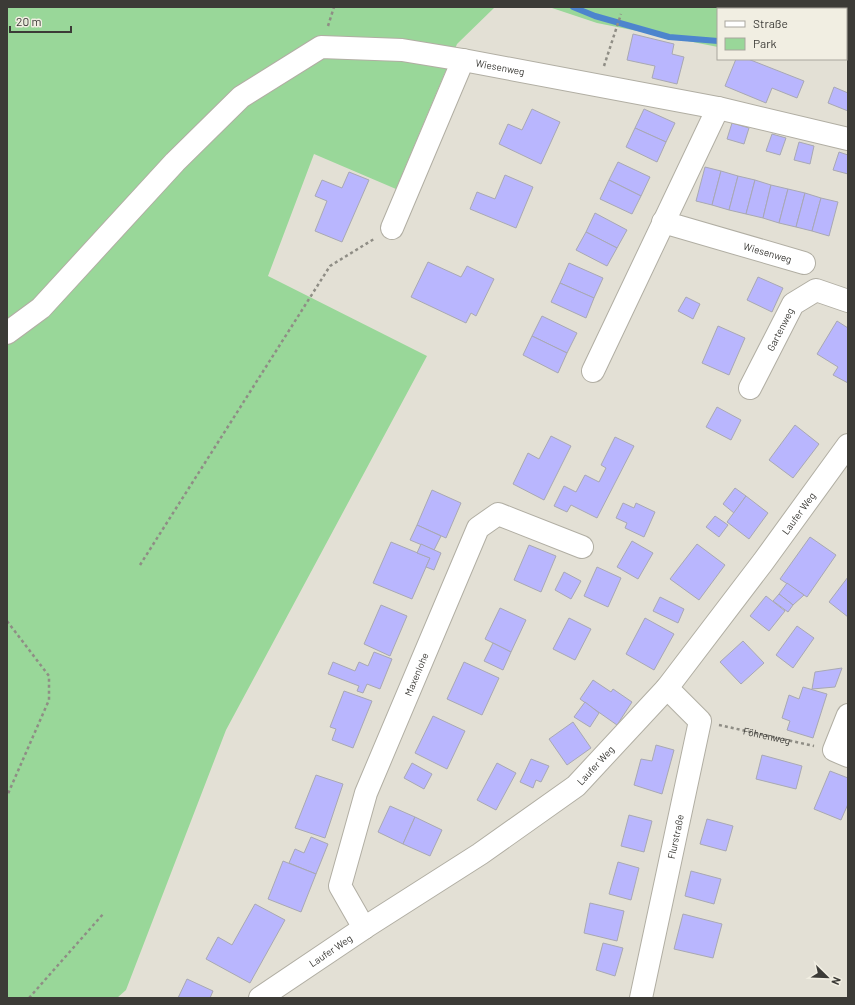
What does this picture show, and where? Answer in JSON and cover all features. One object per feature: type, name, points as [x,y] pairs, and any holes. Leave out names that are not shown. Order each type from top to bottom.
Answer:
[{"type":"street","points":[[7,333],[41,308],[175,162],[241,98],[321,46],[402,50],[463,60]]},
{"type":"street","name":"Wiesenweg","points":[[392,228],[463,60],[718,108],[848,139]]},
{"type":"street","points":[[593,371],[718,108]]},
{"type":"street","name":"Wiesenweg","points":[[663,222],[804,264]]},
{"type":"street","name":"Gartenweg","points":[[750,388],[793,304],[816,290],[848,301]]},
{"type":"street","name":"Laufer Weg","points":[[262,997],[364,928],[480,854],[576,786],[667,688],[763,562],[848,445]]},
{"type":"street","name":"Maxenlohe","points":[[364,928],[340,886],[366,793],[478,528],[498,514],[582,547]]},
{"type":"street","points":[[667,688],[700,721]]},
{"type":"street","points":[[841,753],[848,715]]},
{"type":"street","name":"Flurstraße","points":[[641,998],[700,721]]},
{"type":"path","points":[[597,85],[622,14]]},
{"type":"path","points":[[140,565],[330,266],[392,228]]},
{"type":"path","points":[[7,621],[49,676],[49,700],[7,796]]},
{"type":"path","name":"Föhrenweg","points":[[700,721],[841,753]]},
{"type":"path","points":[[29,998],[104,914]]},
{"type":"green space","points":[[7,7],[495,7],[457,44],[396,189],[314,154],[268,276],[427,356],[226,730],[126,990],[117,998],[7,998]]},
{"type":"green space","points":[[549,7],[848,7],[848,52],[847,8],[717,8],[717,47],[597,23]]},
{"type":"building","points":[[633,34],[674,44],[672,54],[684,57],[677,84],[652,78],[655,66],[627,60]]},
{"type":"building","points":[[736,60],[751,60],[804,81],[797,98],[772,88],[766,103],[725,86]]},
{"type":"building","points":[[834,87],[848,93],[848,111],[828,103]]},
{"type":"building","points":[[532,109],[560,122],[541,164],[499,144],[508,124],[522,130]]},
{"type":"building","points":[[644,109],[675,123],[666,142],[635,128]]},
{"type":"building","points":[[732,123],[749,128],[744,144],[727,139]]},
{"type":"building","points":[[635,128],[666,142],[657,162],[626,147]]},
{"type":"building","points":[[772,134],[786,138],[780,155],[766,151]]},
{"type":"building","points":[[799,142],[814,146],[810,164],[794,160]]},
{"type":"building","points":[[839,152],[848,155],[848,174],[833,170]]},
{"type":"building","points":[[618,162],[650,177],[641,196],[609,180]]},
{"type":"building","points":[[705,167],[721,171],[712,205],[696,201]]},
{"type":"building","points":[[721,171],[738,176],[729,210],[712,205]]},
{"type":"building","points":[[349,172],[369,180],[342,242],[315,231],[327,201],[315,196],[322,180],[342,188]]},
{"type":"building","points":[[505,175],[533,187],[516,228],[470,209],[477,192],[495,199]]},
{"type":"building","points":[[738,176],[755,180],[746,214],[729,210]]},
{"type":"building","points":[[609,180],[641,196],[632,214],[600,199]]},
{"type":"building","points":[[755,180],[771,185],[763,218],[746,214]]},
{"type":"building","points":[[771,185],[788,189],[779,223],[763,218]]},
{"type":"building","points":[[788,189],[805,193],[796,227],[779,223]]},
{"type":"building","points":[[805,193],[821,198],[812,231],[796,227]]},
{"type":"building","points":[[821,198],[838,202],[829,236],[812,231]]},
{"type":"building","points":[[595,213],[627,230],[617,248],[586,232]]},
{"type":"building","points":[[586,232],[617,248],[607,266],[576,250]]},
{"type":"building","points":[[428,262],[461,277],[467,266],[494,279],[476,316],[471,313],[466,323],[411,297]]},
{"type":"building","points":[[569,263],[603,278],[594,298],[560,283]]},
{"type":"building","points":[[758,277],[783,288],[772,312],[747,300]]},
{"type":"building","points":[[560,283],[594,298],[586,318],[551,302]]},
{"type":"building","points":[[686,297],[700,304],[693,319],[678,311]]},
{"type":"building","points":[[542,316],[577,333],[567,353],[532,336]]},
{"type":"building","points":[[837,321],[848,328],[848,383],[833,375],[838,367],[817,354]]},
{"type":"building","points":[[718,326],[745,338],[729,375],[702,363]]},
{"type":"building","points":[[532,336],[567,353],[558,373],[523,355]]},
{"type":"building","points":[[717,407],[741,420],[731,440],[706,427]]},
{"type":"building","points":[[795,425],[819,444],[793,478],[769,460]]},
{"type":"building","points":[[551,436],[571,446],[544,500],[513,484],[528,453],[539,459]]},
{"type":"building","points":[[615,437],[634,446],[597,518],[571,505],[567,512],[554,506],[564,486],[576,492],[585,475],[599,482],[606,468],[601,465]]},
{"type":"building","points":[[735,488],[746,496],[734,513],[723,504]]},
{"type":"building","points":[[432,490],[461,503],[446,538],[417,525]]},
{"type":"building","points":[[746,496],[768,513],[749,539],[727,522]]},
{"type":"building","points":[[623,503],[634,508],[636,503],[655,512],[644,537],[625,528],[627,523],[616,518]]},
{"type":"building","points":[[715,516],[728,525],[719,537],[706,527]]},
{"type":"building","points":[[417,525],[441,536],[434,550],[410,540]]},
{"type":"building","points":[[810,537],[836,555],[807,597],[780,579]]},
{"type":"building","points":[[632,541],[653,553],[638,579],[617,567]]},
{"type":"building","points":[[391,542],[430,558],[412,599],[373,583]]},
{"type":"building","points":[[421,544],[441,553],[434,570],[426,567],[430,558],[417,553]]},
{"type":"building","points":[[697,544],[725,565],[699,600],[670,579]]},
{"type":"building","points":[[529,545],[556,556],[541,592],[514,580]]},
{"type":"building","points":[[597,567],[621,578],[608,607],[584,596]]},
{"type":"building","points":[[564,572],[581,581],[571,599],[555,590]]},
{"type":"building","points":[[848,577],[848,617],[829,602]]},
{"type":"building","points":[[787,583],[804,595],[793,605],[779,594]]},
{"type":"building","points":[[779,594],[793,605],[788,612],[773,601]]},
{"type":"building","points":[[766,596],[785,611],[769,631],[750,616]]},
{"type":"building","points":[[660,597],[684,609],[678,623],[653,611]]},
{"type":"building","points":[[381,605],[407,616],[390,656],[364,644]]},
{"type":"building","points":[[500,608],[526,620],[511,652],[485,639]]},
{"type":"building","points":[[569,618],[591,629],[575,660],[553,649]]},
{"type":"building","points":[[645,618],[674,634],[654,670],[626,654]]},
{"type":"building","points":[[797,626],[814,638],[793,668],[776,655]]},
{"type":"building","points":[[743,641],[764,663],[741,684],[720,662]]},
{"type":"building","points":[[493,643],[511,652],[503,670],[484,661]]},
{"type":"building","points":[[374,652],[392,659],[380,689],[367,684],[363,693],[357,691],[359,686],[328,674],[333,662],[355,671],[359,662],[368,666]]},
{"type":"building","points":[[464,662],[499,678],[482,715],[447,699]]},
{"type":"building","points":[[842,668],[835,687],[812,689],[815,672]]},
{"type":"building","points":[[593,680],[611,692],[613,689],[632,702],[617,725],[580,699]]},
{"type":"building","points":[[803,687],[827,694],[813,738],[787,730],[790,721],[782,718],[789,695],[799,699]]},
{"type":"building","points":[[344,691],[372,701],[353,748],[332,740],[336,729],[330,727]]},
{"type":"building","points":[[585,702],[599,713],[590,727],[574,717]]},
{"type":"building","points":[[433,716],[465,731],[447,769],[415,753]]},
{"type":"building","points":[[573,722],[591,748],[567,765],[549,739]]},
{"type":"building","points":[[656,745],[674,750],[662,794],[634,785],[641,759],[652,761]]},
{"type":"building","points":[[762,755],[802,766],[796,789],[756,779]]},
{"type":"building","points":[[531,759],[549,766],[541,782],[536,780],[533,788],[520,782]]},
{"type":"building","points":[[412,763],[432,774],[424,789],[404,778]]},
{"type":"building","points":[[497,763],[516,773],[496,810],[477,800]]},
{"type":"building","points":[[830,771],[848,778],[848,804],[841,820],[814,809]]},
{"type":"building","points":[[316,775],[343,784],[325,838],[295,828]]},
{"type":"building","points":[[390,806],[415,817],[403,844],[378,832]]},
{"type":"building","points":[[629,815],[652,821],[644,852],[621,846]]},
{"type":"building","points":[[415,817],[442,830],[430,856],[403,844]]},
{"type":"building","points":[[707,819],[733,826],[726,851],[700,844]]},
{"type":"building","points":[[311,837],[328,844],[316,874],[289,863],[295,849],[304,853]]},
{"type":"building","points":[[283,861],[316,874],[301,912],[268,899]]},
{"type":"building","points":[[618,862],[639,868],[631,900],[609,894]]},
{"type":"building","points":[[691,871],[721,879],[714,904],[685,896]]},
{"type":"building","points":[[590,903],[624,911],[617,941],[584,933]]},
{"type":"building","points":[[255,904],[285,920],[250,983],[206,959],[218,937],[232,945]]},
{"type":"building","points":[[683,914],[722,924],[713,958],[674,949]]},
{"type":"building","points":[[603,943],[623,948],[615,976],[596,970]]},
{"type":"building","points":[[187,979],[213,991],[210,998],[178,998]]},
{"type":"waterway","points":[[573,7],[595,16],[669,37],[717,41]]}]
